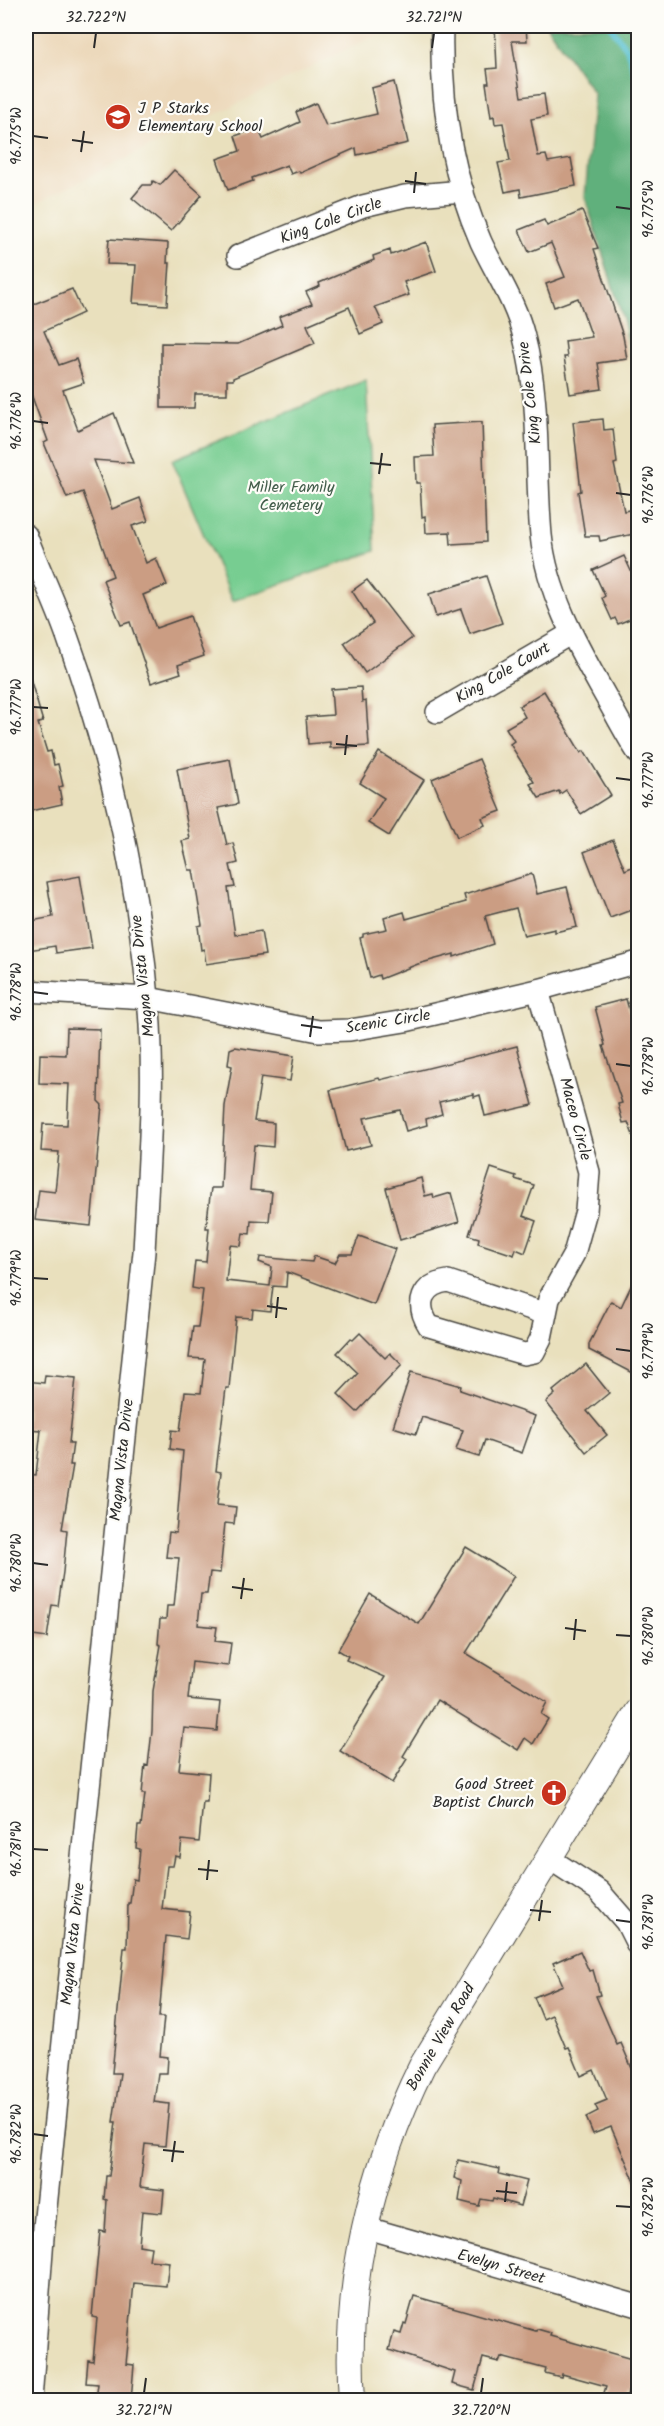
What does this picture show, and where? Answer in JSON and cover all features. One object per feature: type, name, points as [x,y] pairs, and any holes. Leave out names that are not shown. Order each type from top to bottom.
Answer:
[{"type":"street","name":"King Cole Drive","points":[[442,26],[443,100],[448,134],[463,191],[481,241],[520,321],[530,357],[537,439],[541,537],[548,575],[570,634],[639,753]]},
{"type":"street","name":"King Cole Circle","points":[[238,256],[363,206],[405,196],[463,191]]},
{"type":"street","name":"Magna Vista Drive","points":[[26,536],[67,635],[115,794],[130,866],[148,998],[151,1126],[144,1252],[34,2236],[31,2400]]},
{"type":"street","name":"King Cole Court","points":[[437,712],[570,634]]},
{"type":"street","name":"Scenic Circle","points":[[26,991],[148,998],[319,1031],[350,1030],[405,1022],[538,990],[639,962]]},
{"type":"street","name":"Maceo Circle","points":[[538,990],[589,1172],[586,1211],[574,1254],[549,1299],[546,1314],[541,1338],[534,1352],[524,1354],[429,1326],[422,1314],[421,1303],[426,1291],[435,1283],[448,1281],[546,1314]]},
{"type":"street","name":"Bonnie View Road","points":[[352,2400],[351,2342],[364,2227],[385,2150],[402,2107],[422,2066],[639,1712]]},
{"type":"street","points":[[550,1859],[599,1891],[626,1922],[639,1946]]},
{"type":"street","name":"Evelyn Street","points":[[364,2227],[639,2306]]},
{"type":"shaded area","name":"J P Starks Elementary School","points":[[26,26],[402,26],[364,41],[34,204],[40,217],[26,223]]},
{"type":"green space","points":[[547,26],[638,26],[638,384],[623,319],[585,197],[594,94]]},
{"type":"green space","name":"Miller Family Cemetery","points":[[366,380],[375,551],[232,601],[172,460]]},
{"type":"building","points":[[495,26],[526,26],[527,41],[512,41],[521,97],[544,94],[547,116],[531,119],[538,156],[546,155],[548,162],[571,158],[576,186],[521,197],[520,189],[505,192],[498,163],[510,161],[503,123],[495,124],[494,116],[491,117],[486,83],[489,83],[487,69],[497,68]]},
{"type":"building","points":[[394,82],[408,143],[357,155],[356,148],[300,173],[299,171],[291,174],[287,165],[228,190],[217,159],[240,151],[235,136],[258,128],[263,139],[300,122],[296,112],[316,103],[326,126],[377,114],[371,88]]},
{"type":"building","points":[[174,170],[202,195],[171,231],[132,198],[143,185],[151,185],[153,181],[160,185]]},
{"type":"building","points":[[582,211],[598,248],[594,249],[623,336],[627,359],[598,363],[602,389],[570,394],[564,357],[567,357],[565,341],[592,337],[578,298],[554,307],[546,284],[565,277],[551,243],[529,252],[519,230],[544,220],[547,226]]},
{"type":"building","points":[[109,239],[168,243],[167,263],[170,263],[167,305],[133,303],[136,265],[107,264]]},
{"type":"building","points":[[426,242],[436,271],[404,282],[409,295],[375,307],[383,324],[360,334],[349,307],[307,325],[315,343],[233,378],[233,380],[227,380],[227,394],[195,394],[194,408],[161,408],[161,343],[238,344],[282,325],[279,317],[312,304],[306,292],[320,286],[319,283],[374,260],[373,256],[390,250],[391,255]]},
{"type":"building","points":[[72,289],[83,313],[44,331],[59,365],[76,359],[84,383],[63,390],[78,430],[114,413],[133,463],[94,460],[112,509],[140,498],[148,521],[132,526],[146,563],[156,558],[167,585],[143,595],[156,628],[190,616],[204,656],[178,665],[181,673],[151,683],[130,622],[121,625],[103,580],[113,576],[83,492],[67,498],[44,443],[48,441],[26,380],[26,307]]},
{"type":"building","points":[[603,419],[604,430],[613,429],[617,463],[614,464],[624,511],[639,508],[639,533],[600,541],[599,536],[585,536],[578,492],[581,491],[573,422]]},
{"type":"building","points":[[482,422],[486,542],[451,544],[450,532],[426,533],[425,516],[422,517],[420,483],[416,483],[415,457],[434,456],[432,425]]},
{"type":"building","points":[[624,556],[639,588],[639,615],[618,624],[615,618],[612,620],[602,598],[605,596],[593,570]]},
{"type":"building","points":[[486,576],[502,623],[470,634],[461,609],[436,617],[429,594]]},
{"type":"building","points":[[367,580],[412,638],[365,673],[344,643],[373,623],[352,591]]},
{"type":"building","points":[[26,678],[30,678],[43,722],[38,723],[47,752],[51,751],[54,765],[58,764],[63,786],[59,787],[62,804],[26,812]]},
{"type":"building","points":[[361,687],[362,702],[366,701],[369,746],[330,748],[330,742],[308,744],[306,717],[333,715],[331,689]]},
{"type":"building","points":[[544,691],[581,753],[584,751],[611,795],[581,814],[566,790],[560,794],[559,791],[539,798],[530,784],[534,782],[510,744],[514,741],[506,728],[525,717],[519,706]]},
{"type":"building","points":[[379,752],[424,780],[389,836],[368,823],[384,798],[360,783]]},
{"type":"building","points":[[230,759],[238,804],[218,808],[227,845],[233,843],[238,863],[230,865],[235,887],[228,888],[235,935],[261,931],[265,955],[206,964],[204,949],[201,950],[198,926],[202,925],[193,870],[189,870],[182,841],[190,839],[177,769]]},
{"type":"building","points":[[479,759],[501,811],[482,818],[485,825],[457,837],[432,779]]},
{"type":"building","points":[[613,840],[625,870],[639,864],[639,907],[610,918],[584,852]]},
{"type":"building","points":[[532,874],[537,894],[567,887],[577,927],[524,936],[516,908],[485,916],[493,944],[454,957],[454,954],[418,964],[380,979],[379,975],[370,978],[360,938],[363,934],[387,929],[384,918],[404,912],[406,919],[466,902],[464,895]]},
{"type":"building","points":[[80,876],[92,948],[56,953],[55,946],[28,950],[26,922],[53,917],[47,882]]},
{"type":"building","points":[[626,999],[639,1046],[639,1143],[636,1143],[628,1122],[623,1123],[618,1104],[622,1103],[603,1046],[605,1045],[595,1007]]},
{"type":"building","points":[[67,1028],[100,1029],[98,1101],[102,1105],[91,1226],[35,1220],[39,1190],[55,1192],[59,1152],[41,1151],[43,1124],[67,1125],[69,1084],[39,1083],[40,1054],[66,1055]]},
{"type":"building","points":[[517,1046],[533,1105],[485,1116],[480,1095],[474,1097],[474,1094],[439,1102],[442,1114],[426,1119],[427,1125],[406,1131],[400,1110],[364,1118],[371,1145],[346,1151],[330,1090]]},
{"type":"building","points":[[235,1047],[294,1056],[290,1081],[261,1077],[254,1121],[274,1123],[273,1147],[254,1145],[250,1190],[272,1192],[269,1221],[251,1220],[250,1234],[243,1233],[241,1246],[230,1245],[226,1281],[270,1286],[272,1267],[259,1262],[260,1257],[312,1262],[314,1256],[335,1263],[340,1254],[352,1254],[359,1236],[395,1249],[374,1305],[287,1272],[286,1287],[273,1286],[270,1311],[253,1309],[252,1318],[236,1317],[229,1388],[226,1388],[216,1471],[221,1472],[217,1505],[236,1507],[234,1524],[225,1523],[220,1573],[210,1572],[207,1594],[201,1594],[198,1625],[217,1627],[215,1641],[231,1643],[228,1666],[192,1662],[188,1699],[220,1702],[217,1731],[184,1728],[179,1770],[209,1773],[207,1802],[203,1802],[199,1842],[182,1840],[180,1857],[175,1856],[173,1866],[167,1866],[162,1909],[190,1912],[187,1939],[166,1936],[159,2017],[164,2017],[160,2056],[168,2057],[167,2073],[158,2073],[154,2102],[169,2104],[165,2146],[145,2144],[140,2187],[164,2190],[162,2213],[142,2211],[139,2245],[151,2247],[149,2260],[169,2262],[166,2286],[134,2283],[126,2364],[134,2365],[131,2400],[96,2400],[98,2384],[86,2383],[88,2360],[93,2361],[97,2318],[92,2317],[100,2231],[105,2232],[106,2176],[109,2176],[116,2122],[113,2122],[120,2073],[112,2073],[124,1948],[127,1948],[128,1903],[130,1903],[133,1879],[137,1880],[140,1849],[136,1848],[145,1794],[142,1794],[145,1765],[148,1766],[152,1731],[153,1691],[161,1645],[158,1644],[160,1619],[166,1619],[167,1606],[174,1606],[179,1558],[166,1557],[169,1532],[176,1533],[183,1451],[170,1449],[172,1430],[180,1431],[185,1392],[201,1393],[205,1359],[189,1358],[193,1327],[198,1327],[203,1290],[192,1288],[195,1261],[206,1262],[209,1228],[206,1228],[211,1188],[221,1188],[225,1106],[232,1066],[228,1065],[230,1049]]},
{"type":"building","points":[[491,1168],[534,1185],[523,1216],[536,1221],[525,1253],[516,1249],[514,1255],[478,1243],[479,1238],[469,1235]]},
{"type":"building","points":[[421,1178],[425,1196],[433,1194],[434,1198],[451,1193],[459,1222],[400,1240],[386,1188]]},
{"type":"building","points":[[639,1269],[639,1376],[589,1350],[589,1344],[611,1301],[621,1307]]},
{"type":"building","points":[[360,1333],[385,1358],[390,1353],[402,1365],[357,1412],[338,1394],[358,1373],[337,1353],[351,1338],[353,1340]]},
{"type":"building","points":[[586,1364],[609,1393],[587,1411],[607,1435],[586,1452],[546,1402],[555,1394],[553,1391]]},
{"type":"building","points":[[411,1372],[461,1386],[460,1390],[535,1416],[522,1453],[485,1440],[479,1457],[456,1450],[463,1430],[422,1417],[416,1434],[393,1427]]},
{"type":"building","points":[[45,1375],[76,1378],[69,1443],[73,1443],[70,1465],[73,1465],[62,1529],[67,1530],[63,1572],[58,1606],[52,1605],[47,1638],[26,1635],[26,1474],[36,1475],[41,1430],[26,1429],[26,1381],[44,1383]]},
{"type":"building","points":[[466,1547],[514,1576],[466,1653],[547,1702],[541,1714],[548,1719],[533,1744],[525,1738],[518,1750],[437,1700],[403,1756],[407,1759],[392,1783],[340,1751],[385,1677],[346,1660],[348,1656],[338,1650],[370,1594],[419,1624]]},
{"type":"building","points":[[580,1951],[589,1971],[593,1970],[600,1995],[596,1996],[617,2045],[621,2043],[639,2085],[639,2191],[611,2127],[593,2134],[586,2117],[598,2111],[595,2105],[607,2100],[594,2070],[581,2076],[552,2015],[543,2019],[534,1997],[563,1985],[553,1963]]},
{"type":"building","points":[[458,2160],[500,2169],[499,2174],[527,2181],[520,2206],[493,2198],[492,2201],[481,2199],[479,2206],[459,2201],[462,2181],[454,2178]]},
{"type":"building","points":[[414,2296],[536,2331],[537,2329],[551,2333],[550,2336],[639,2361],[639,2394],[628,2391],[626,2400],[602,2400],[606,2386],[562,2374],[561,2377],[545,2373],[546,2369],[501,2357],[499,2362],[483,2358],[474,2390],[452,2384],[455,2372],[389,2350],[394,2332],[401,2334],[404,2323],[406,2324]]},
{"type":"waterway","points":[[610,26],[627,49],[638,80]]},
{"type":"place","name":"J P Starks Elementary School","points":[[118,117]]},
{"type":"place","name":"Good Street Baptist Church","points":[[554,1793]]}]
